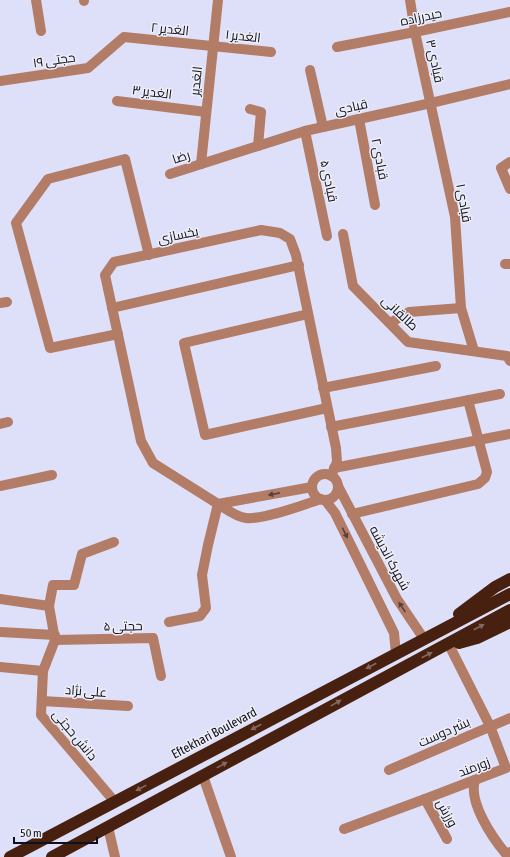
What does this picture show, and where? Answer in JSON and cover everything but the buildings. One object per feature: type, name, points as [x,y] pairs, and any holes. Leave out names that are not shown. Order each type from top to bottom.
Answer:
[{"type":"highway","points":[[427,637],[494,587],[510,579]]},
{"type":"highway","points":[[427,637],[510,594]]},
{"type":"highway","points":[[52,857],[510,610]]},
{"type":"highway","points":[[448,644],[455,644],[477,638],[510,622]]},
{"type":"highway","name":"Eftekhari Boulevard","points":[[10,857],[427,637]]},
{"type":"street","points":[[36,0],[41,31]]},
{"type":"street","name":"الغدیر","points":[[201,164],[218,0]]},
{"type":"street","name":"قبادی ۳","points":[[410,0],[415,32],[431,103]]},
{"type":"street","name":"حیدرزاده","points":[[337,47],[510,12]]},
{"type":"street","name":"الغدیر ۲","points":[[124,37],[213,46]]},
{"type":"street","name":"حجتی ۱۹","points":[[0,80],[88,68],[124,37]]},
{"type":"street","name":"الغدیر ۱","points":[[213,46],[271,52]]},
{"type":"street","points":[[310,70],[324,126]]},
{"type":"street","name":"قبادی","points":[[201,164],[324,126],[510,84]]},
{"type":"street","name":"الغدیر ۳","points":[[117,101],[206,112]]},
{"type":"street","name":"قبادی ۱","points":[[431,103],[455,217],[461,308],[474,351]]},
{"type":"street","points":[[250,108],[261,112],[258,146]]},
{"type":"street","name":"قبادی ۲","points":[[359,118],[375,205]]},
{"type":"street","name":"قبادی ۵","points":[[305,131],[327,236]]},
{"type":"street","points":[[118,334],[50,348],[16,222],[48,179],[125,159],[149,255]]},
{"type":"street","points":[[510,162],[502,168],[510,188]]},
{"type":"street","name":"رضا","points":[[170,174],[201,164]]},
{"type":"street","name":"یخسازی","points":[[323,500],[263,516],[246,518],[232,513],[153,463],[142,441],[105,275],[114,262],[261,230],[280,233],[290,239],[296,255],[336,448],[337,462],[332,472]]},
{"type":"street","name":"طالقانی","points":[[342,234],[353,286],[408,342],[507,356],[510,361]]},
{"type":"street","points":[[112,308],[298,265]]},
{"type":"street","points":[[390,323],[409,312],[461,308]]},
{"type":"street","points":[[308,314],[184,343],[205,435],[328,408]]},
{"type":"street","points":[[324,388],[436,366]]},
{"type":"street","points":[[331,427],[500,394]]},
{"type":"street","points":[[352,514],[478,484],[485,478],[487,472],[468,400]]},
{"type":"street","points":[[396,654],[394,633],[335,513],[323,500],[314,494],[312,487],[313,483],[318,477],[332,472],[510,434]]},
{"type":"street","points":[[323,500],[333,498],[336,494],[338,486],[332,472]]},
{"type":"street","points":[[0,486],[52,475]]},
{"type":"street","name":"شهرک اندیشه","points":[[338,486],[371,552],[397,599],[427,637]]},
{"type":"street","points":[[169,622],[200,616],[206,608],[202,575],[218,504],[312,487]]},
{"type":"street","points":[[0,632],[55,637],[49,606],[53,585],[74,586],[82,554],[114,542]]},
{"type":"street","points":[[358,559],[371,552]]},
{"type":"street","points":[[0,599],[49,606]]},
{"type":"street","name":"دانش حجتی","points":[[55,637],[43,671],[41,715],[115,802]]},
{"type":"street","name":"حجتی ۵","points":[[55,637],[154,638],[161,676]]},
{"type":"street","name":"زورمند","points":[[344,829],[506,768],[490,726],[448,644]]},
{"type":"street","points":[[0,667],[43,671]]},
{"type":"street","name":"علی نژاد","points":[[42,701],[128,706]]},
{"type":"street","name":"بشر دوست","points":[[389,770],[510,718]]},
{"type":"street","points":[[203,776],[231,857]]},
{"type":"street","points":[[475,780],[473,793],[484,822],[494,839],[508,853]]},
{"type":"street","name":"ورزش","points":[[425,799],[447,839]]},
{"type":"street","points":[[108,827],[115,857]]}]
